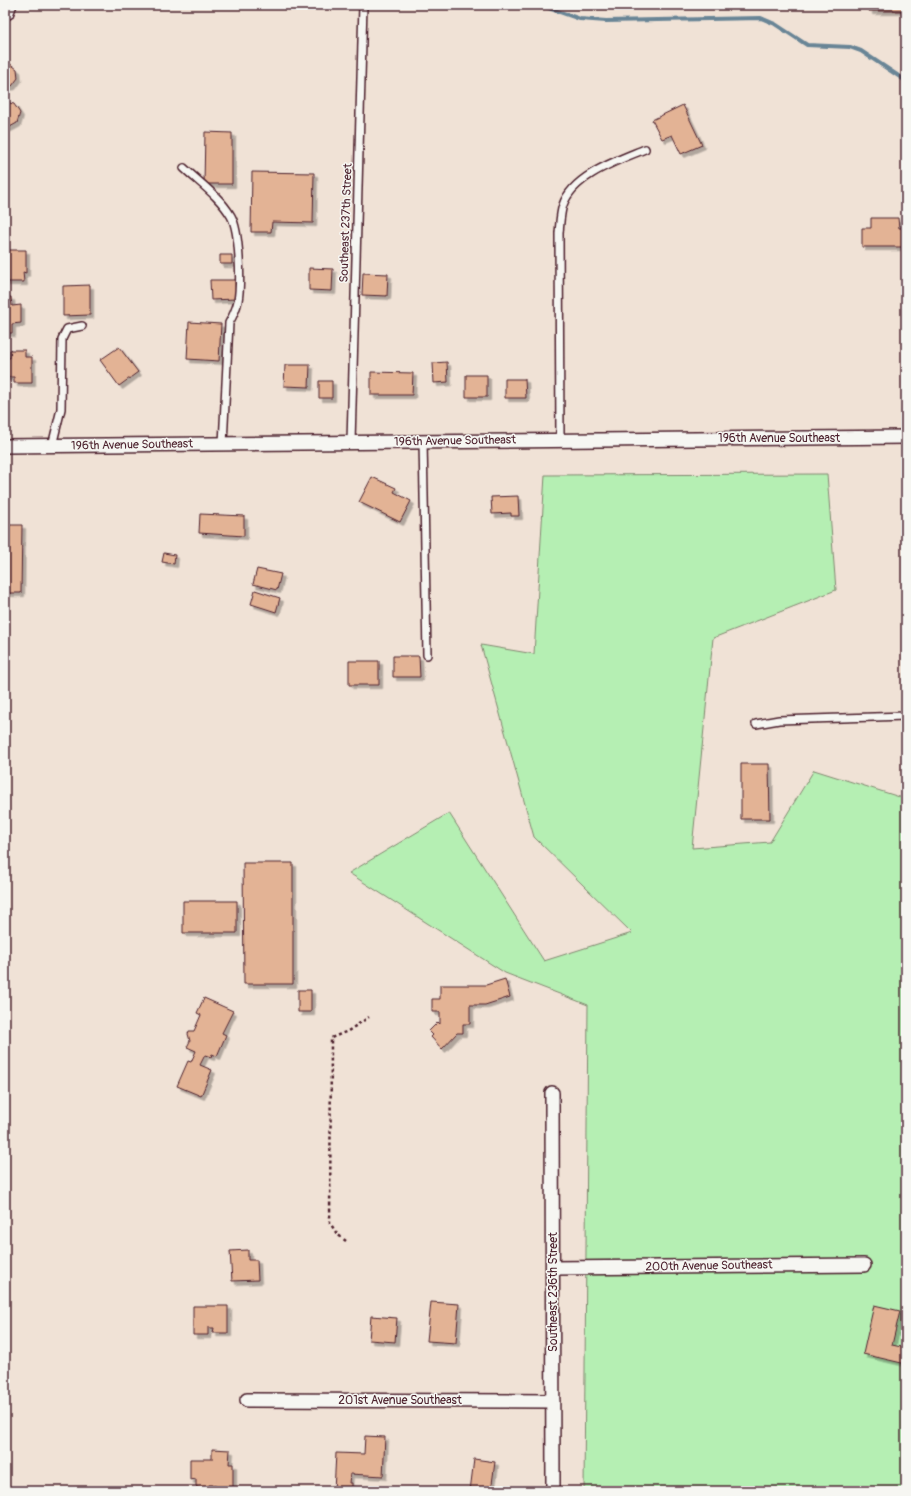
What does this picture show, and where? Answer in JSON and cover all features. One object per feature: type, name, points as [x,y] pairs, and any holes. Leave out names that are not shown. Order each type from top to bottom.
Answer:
[{"type":"street","name":"196th Avenue Southeast","points":[[5,446],[906,437]]},
{"type":"street","name":"Southeast 236th Street","points":[[552,1093],[553,1491]]},
{"type":"street","name":"200th Avenue Southeast","points":[[553,1268],[864,1265]]},
{"type":"street","name":"201st Avenue Southeast","points":[[247,1400],[553,1401]]},
{"type":"lane","points":[[5,16],[9,15],[13,5]]},
{"type":"lane","name":"Southeast 237th Street","points":[[351,442],[363,5]]},
{"type":"lane","points":[[560,440],[559,233],[562,205],[575,187],[595,171],[645,149]]},
{"type":"lane","points":[[184,168],[218,199],[232,217],[239,251],[238,300],[235,314],[229,324],[223,444]]},
{"type":"lane","points":[[52,446],[61,409],[62,339],[67,329],[82,326]]},
{"type":"lane","points":[[423,441],[427,655]]},
{"type":"lane","points":[[756,724],[779,720],[906,716]]},
{"type":"path","points":[[346,1241],[336,1234],[330,1223],[331,1038],[348,1031],[369,1017]]},
{"type":"green space","points":[[827,474],[836,590],[713,638],[692,848],[770,842],[814,770],[906,799],[906,1491],[584,1491],[588,1005],[505,973],[349,873],[449,813],[544,961],[632,933],[534,837],[481,645],[534,654],[545,475]]},
{"type":"building","points":[[869,5],[906,5],[906,11],[869,11]]},
{"type":"building","points":[[9,63],[17,69],[18,78],[12,86],[5,87],[5,64]]},
{"type":"building","points":[[5,102],[14,104],[20,113],[17,123],[8,128],[5,128]]},
{"type":"building","points":[[683,105],[702,145],[681,154],[672,135],[662,139],[652,120]]},
{"type":"building","points":[[205,132],[232,133],[232,184],[204,184]]},
{"type":"building","points":[[252,172],[314,173],[313,223],[272,222],[271,232],[251,232]]},
{"type":"building","points":[[871,218],[898,218],[899,228],[906,228],[906,247],[862,247],[862,228],[871,228]]},
{"type":"building","points":[[5,250],[26,250],[26,273],[23,272],[24,282],[5,282]]},
{"type":"building","points":[[220,255],[232,255],[232,264],[220,264]]},
{"type":"building","points":[[309,268],[333,269],[332,291],[309,290]]},
{"type":"building","points":[[363,273],[388,274],[387,296],[362,295]]},
{"type":"building","points":[[210,280],[235,280],[236,299],[211,300]]},
{"type":"building","points":[[90,285],[90,315],[63,316],[63,286]]},
{"type":"building","points":[[5,297],[11,297],[12,306],[21,305],[21,323],[12,324],[12,333],[5,333]]},
{"type":"building","points":[[189,322],[221,324],[219,361],[187,359]]},
{"type":"building","points":[[119,347],[138,372],[119,386],[100,360]]},
{"type":"building","points":[[10,350],[25,350],[25,357],[32,357],[32,383],[14,383],[14,377],[5,377],[5,357],[10,358]]},
{"type":"building","points":[[447,362],[448,382],[434,383],[433,363]]},
{"type":"building","points":[[285,365],[310,365],[309,387],[284,386]]},
{"type":"building","points":[[371,372],[413,373],[412,395],[371,395]]},
{"type":"building","points":[[466,375],[487,375],[487,397],[466,397]]},
{"type":"building","points":[[505,379],[525,379],[526,398],[505,398]]},
{"type":"building","points":[[319,381],[332,381],[332,398],[319,398]]},
{"type":"building","points":[[372,477],[396,488],[394,492],[411,501],[400,522],[359,502]]},
{"type":"building","points":[[518,496],[519,516],[511,516],[511,513],[492,514],[491,497]]},
{"type":"building","points":[[200,514],[244,516],[244,536],[199,533]]},
{"type":"building","points":[[5,525],[22,525],[21,593],[5,593]]},
{"type":"building","points":[[164,553],[175,555],[174,564],[162,562]]},
{"type":"building","points":[[257,569],[281,574],[277,590],[253,584]]},
{"type":"building","points":[[255,590],[280,598],[276,612],[251,604]]},
{"type":"building","points":[[393,656],[419,656],[420,677],[393,677]]},
{"type":"building","points":[[349,661],[379,661],[379,685],[349,685]]},
{"type":"building","points":[[741,764],[769,764],[770,819],[741,819]]},
{"type":"building","points":[[243,863],[293,863],[293,984],[244,984]]},
{"type":"building","points":[[183,901],[237,901],[237,933],[183,933]]},
{"type":"building","points":[[505,979],[510,997],[485,1005],[470,1005],[470,1024],[463,1024],[463,1033],[457,1033],[442,1049],[431,1037],[433,1035],[429,1031],[438,1022],[440,1024],[440,1012],[432,1012],[432,999],[440,999],[440,985],[486,985]]},
{"type":"building","points":[[298,990],[311,990],[311,1012],[298,1012]]},
{"type":"building","points":[[204,998],[233,1011],[222,1033],[226,1035],[217,1056],[212,1054],[211,1057],[205,1055],[200,1065],[212,1070],[201,1096],[177,1086],[188,1061],[191,1062],[196,1051],[187,1047],[190,1041],[188,1034],[189,1031],[194,1031],[201,1015],[197,1013]]},
{"type":"building","points":[[248,1250],[248,1260],[257,1260],[258,1280],[232,1281],[230,1251]]},
{"type":"building","points":[[431,1302],[459,1304],[456,1343],[427,1341]]},
{"type":"building","points":[[874,1305],[900,1311],[892,1345],[906,1348],[906,1364],[863,1354]]},
{"type":"building","points":[[193,1306],[228,1306],[228,1333],[213,1333],[214,1328],[208,1328],[208,1335],[193,1335]]},
{"type":"building","points":[[371,1316],[397,1318],[395,1342],[369,1340]]},
{"type":"building","points":[[365,1436],[385,1437],[383,1476],[350,1474],[349,1483],[352,1483],[352,1491],[334,1491],[336,1453],[364,1454]]},
{"type":"building","points":[[212,1449],[230,1450],[229,1464],[233,1464],[233,1491],[215,1491],[215,1485],[209,1485],[205,1490],[200,1489],[196,1486],[196,1479],[190,1480],[190,1459],[212,1459]]},
{"type":"building","points":[[474,1459],[495,1462],[491,1491],[470,1491]]},
{"type":"waterway","points":[[540,5],[580,19],[606,21],[761,18],[775,24],[807,45],[850,47],[861,51],[906,81]]}]
